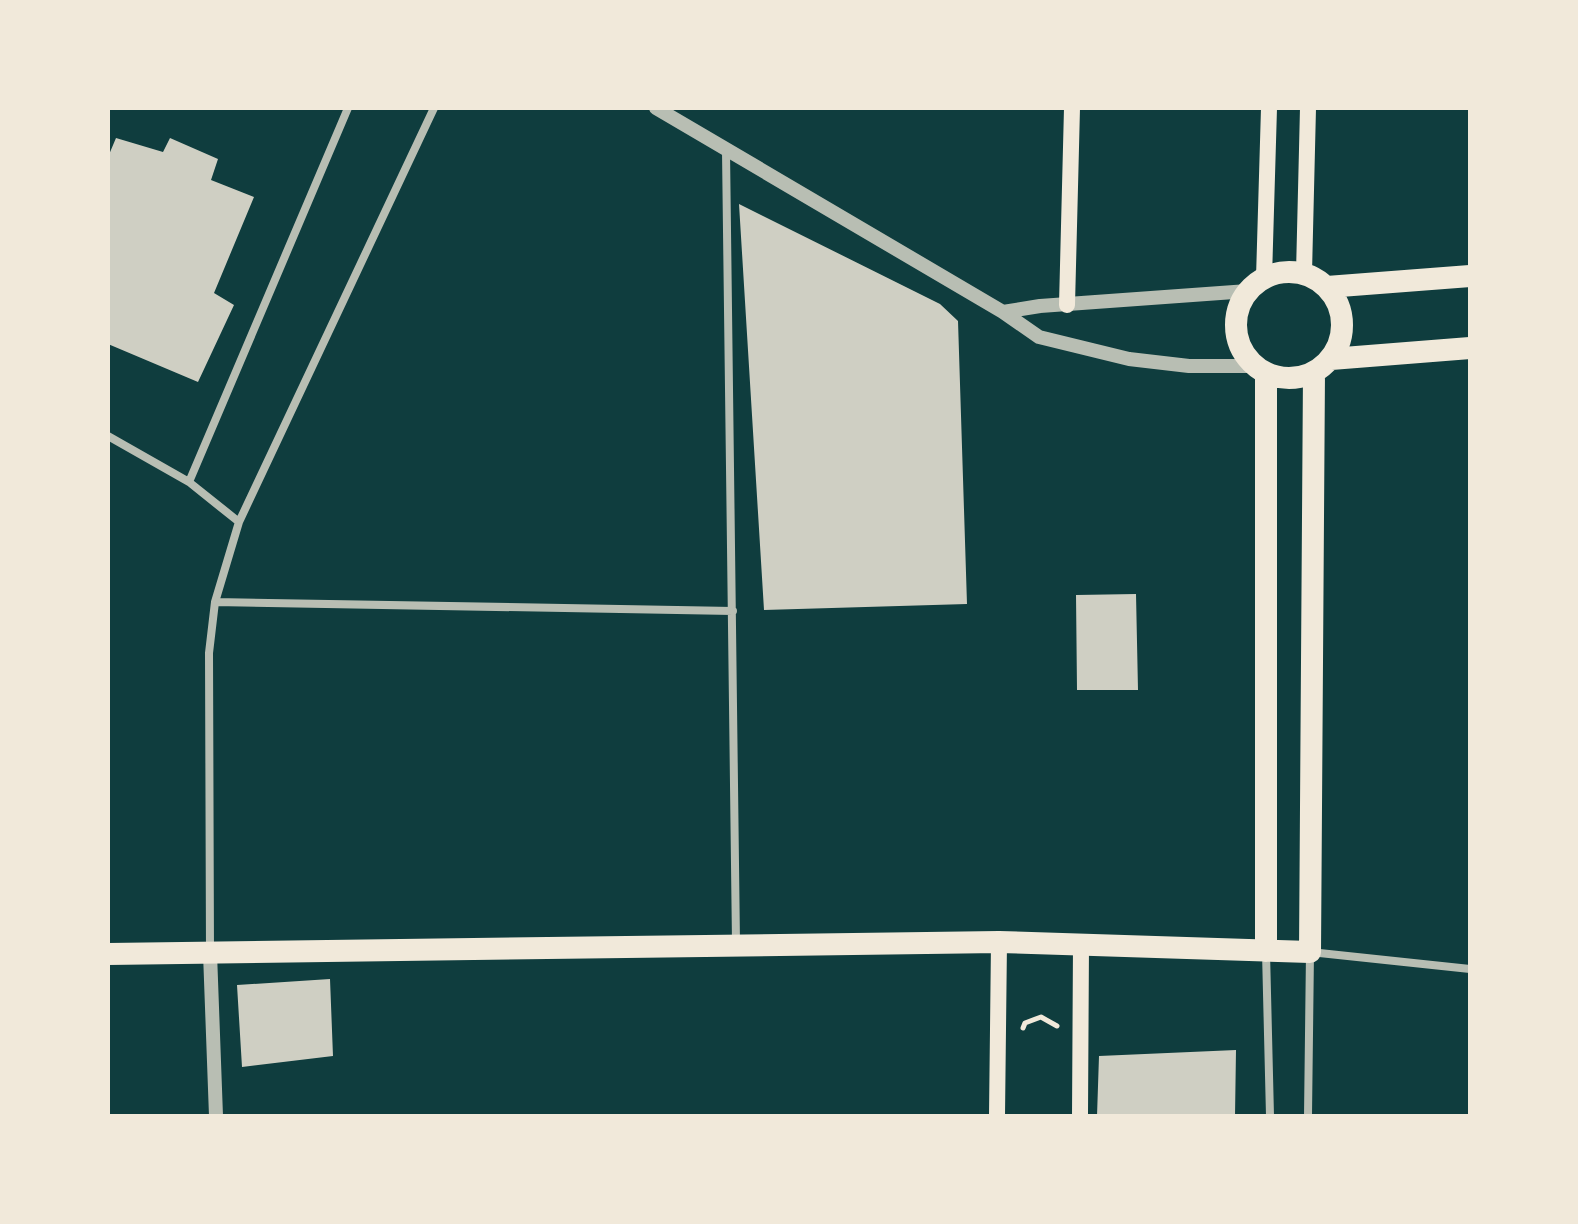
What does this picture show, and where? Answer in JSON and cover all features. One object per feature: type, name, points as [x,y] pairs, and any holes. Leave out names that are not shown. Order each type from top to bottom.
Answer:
[{"type":"highway","points":[[108,954],[999,942],[1310,952],[1322,365],[1340,342],[1343,322],[1338,304],[1327,287],[1304,273],[1284,271],[1256,284],[1238,309],[1235,330],[1241,350],[1260,370],[1290,378],[1322,365],[1470,348]]},
{"type":"highway","points":[[1327,287],[1470,276]]},
{"type":"highway","points":[[1260,370],[1266,951]]},
{"type":"main road","points":[[1067,305],[1072,108]]},
{"type":"main road","points":[[1256,284],[1269,108]]},
{"type":"main road","points":[[1304,273],[1308,108]]},
{"type":"main road","points":[[997,1116],[999,942]]},
{"type":"main road","points":[[1080,1116],[1081,944]]},
{"type":"street","points":[[189,482],[348,108]]},
{"type":"street","points":[[216,1116],[210,953],[209,653],[215,602],[239,522],[434,108]]},
{"type":"street","points":[[656,108],[1003,312],[1039,337],[1129,359],[1260,370]]},
{"type":"street","points":[[726,151],[736,947]]},
{"type":"street","points":[[1003,312],[1256,284]]},
{"type":"street","points":[[108,436],[189,482],[239,522]]},
{"type":"street","points":[[215,602],[733,611]]},
{"type":"street","points":[[1266,951],[1270,1116]]},
{"type":"street","points":[[1308,1116],[1310,952],[1470,969]]},
{"type":"path","points":[[1019,1039],[1025,1023],[1041,1017],[1057,1025],[1061,1040]]},
{"type":"building","points":[[116,138],[163,152],[170,138],[218,159],[211,180],[254,197],[214,293],[234,305],[198,382],[108,344],[108,157]]},
{"type":"building","points":[[739,204],[940,304],[958,321],[967,604],[764,610]]},
{"type":"building","points":[[1136,594],[1138,690],[1077,690],[1076,595]]},
{"type":"building","points":[[330,979],[333,1056],[242,1067],[237,985]]},
{"type":"building","points":[[1236,1050],[1235,1116],[1097,1116],[1099,1056]]}]
